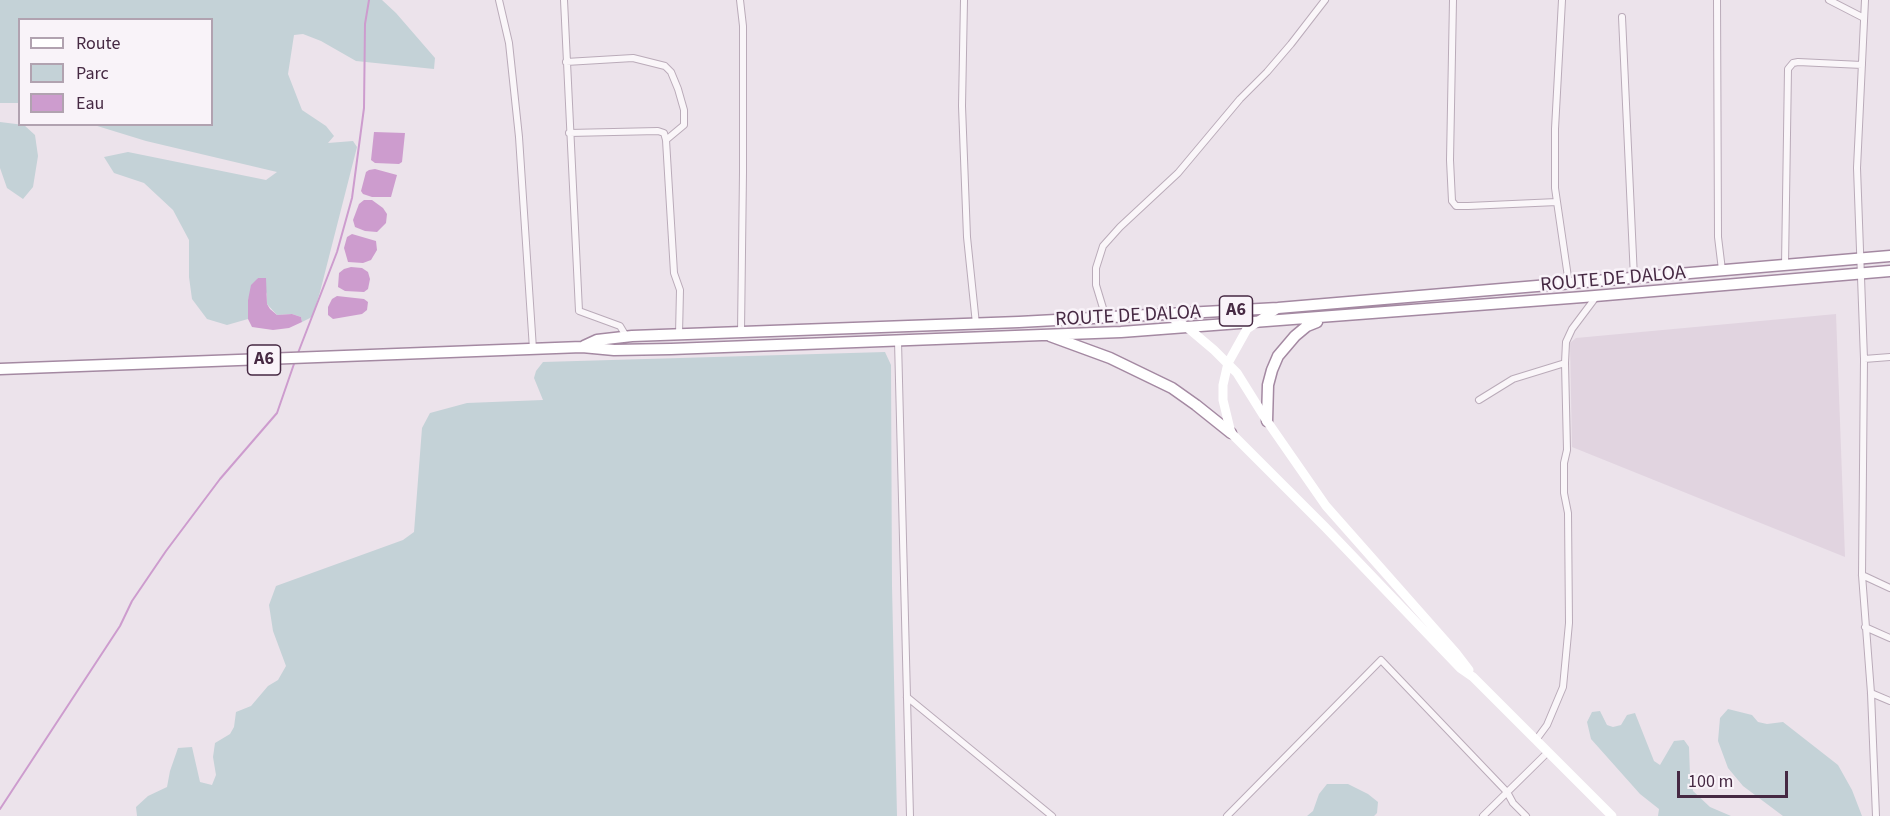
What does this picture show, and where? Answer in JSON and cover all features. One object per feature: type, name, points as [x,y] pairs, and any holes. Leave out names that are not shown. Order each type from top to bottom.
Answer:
[{"type":"highway","name":"ROUTE DE DALOA","points":[[582,346],[597,340],[626,336],[976,324],[1278,308],[1890,256]]},
{"type":"highway","name":"ROUTE DE DALOA","points":[[1044,334],[1254,324],[1890,270]]},
{"type":"highway","points":[[1267,421],[1268,385],[1278,356],[1307,326],[1330,317]]},
{"type":"highway","name":"A6","points":[[0,369],[582,346],[614,350],[1044,334]]},
{"type":"highway","points":[[1044,334],[1110,358],[1172,388],[1231,433]]},
{"type":"main road","points":[[1278,308],[1247,329],[1228,363],[1223,385],[1223,400],[1231,433],[1358,560],[1460,668],[1473,677]]},
{"type":"main road","points":[[1168,315],[1188,328],[1237,373],[1326,506],[1456,653],[1473,677],[1612,816]]},
{"type":"street","points":[[499,0],[509,43],[519,137],[533,349]]},
{"type":"street","points":[[564,0],[579,311],[620,326],[626,336]]},
{"type":"street","points":[[740,0],[743,172],[741,332]]},
{"type":"street","points":[[964,0],[962,106],[968,237],[976,324]]},
{"type":"street","points":[[1106,318],[1096,285],[1096,268],[1103,246],[1120,226],[1178,173],[1225,116],[1285,51],[1325,0]]},
{"type":"street","points":[[1453,0],[1450,160],[1452,201],[1456,206],[1557,202]]},
{"type":"street","points":[[1562,0],[1555,129],[1557,202],[1569,284]]},
{"type":"street","points":[[1717,0],[1718,237],[1722,270]]},
{"type":"street","points":[[1829,0],[1864,18]]},
{"type":"street","points":[[1865,0],[1857,168],[1864,358],[1862,576],[1871,693],[1875,816]]},
{"type":"street","points":[[1622,16],[1634,278]]},
{"type":"street","points":[[566,62],[633,58],[665,66],[678,89],[684,110],[684,125],[666,140]]},
{"type":"street","points":[[1785,265],[1788,69],[1793,63],[1798,62],[1862,65]]},
{"type":"street","points":[[569,133],[658,131],[664,133],[674,273],[680,290],[679,334]]},
{"type":"street","points":[[1536,740],[1547,725],[1563,687],[1569,623],[1568,513],[1564,493],[1564,463],[1567,450],[1566,342],[1572,329],[1597,296]]},
{"type":"street","points":[[898,340],[910,816]]},
{"type":"street","points":[[1864,358],[1890,357]]},
{"type":"street","points":[[1479,400],[1513,379],[1565,363]]},
{"type":"street","points":[[1862,576],[1890,588]]},
{"type":"street","points":[[1865,627],[1890,638]]},
{"type":"street","points":[[1227,816],[1381,660],[1507,792],[1513,803],[1526,816]]},
{"type":"street","points":[[1871,693],[1890,701]]},
{"type":"street","points":[[907,697],[1052,816]]},
{"type":"street","points":[[1483,816],[1548,752]]},
{"type":"shaded area","points":[[1836,314],[1845,557],[1572,447],[1570,343],[1576,338]]},
{"type":"green space","points":[[0,0],[382,0],[435,58],[434,69],[356,61],[321,41],[303,34],[294,35],[288,74],[302,110],[326,126],[334,136],[328,143],[353,141],[357,147],[313,315],[302,322],[301,317],[292,314],[277,315],[267,304],[267,294],[258,278],[248,300],[248,319],[227,325],[207,319],[192,299],[189,277],[189,240],[173,210],[144,183],[114,173],[104,157],[128,152],[266,180],[277,172],[146,141],[97,126],[213,126],[213,18],[18,18],[18,103],[0,103]]},
{"type":"green space","points":[[0,122],[25,126],[35,135],[38,156],[33,187],[23,199],[7,188],[0,168]]},
{"type":"green space","points":[[885,352],[891,365],[892,586],[897,816],[137,816],[136,807],[148,796],[167,787],[178,748],[192,747],[200,782],[212,785],[216,775],[213,757],[215,743],[230,734],[234,727],[236,712],[251,706],[268,686],[278,680],[286,666],[273,631],[269,605],[276,586],[403,540],[414,532],[422,428],[430,413],[467,403],[543,400],[534,378],[543,362]]},
{"type":"green space","points":[[1728,709],[1752,715],[1758,722],[1767,724],[1783,722],[1838,765],[1852,790],[1862,816],[1783,816],[1743,786],[1728,768],[1718,741],[1720,718]]},
{"type":"green space","points":[[1600,711],[1607,725],[1613,727],[1621,725],[1627,715],[1635,713],[1654,761],[1660,765],[1674,741],[1684,740],[1689,747],[1693,791],[1710,807],[1731,816],[1658,816],[1659,809],[1640,794],[1591,739],[1587,722],[1592,712]]},
{"type":"green space","points":[[1327,784],[1348,784],[1368,794],[1378,802],[1377,813],[1374,816],[1307,816],[1313,811],[1319,794]]},
{"type":"water","points":[[374,132],[405,133],[402,162],[399,164],[375,163],[371,160]]},
{"type":"water","points":[[375,169],[397,175],[391,197],[372,197],[361,191],[366,172]]},
{"type":"water","points":[[364,200],[372,200],[387,214],[386,223],[377,232],[355,227],[353,220],[359,204]]},
{"type":"water","points":[[352,234],[376,241],[377,250],[371,260],[363,263],[348,262],[344,248],[347,237]]},
{"type":"water","points":[[351,267],[362,268],[368,272],[370,279],[368,289],[364,292],[345,291],[338,287],[339,273]]},
{"type":"water","points":[[258,278],[266,278],[267,304],[270,309],[277,315],[292,314],[301,317],[302,322],[289,328],[273,330],[252,327],[248,319],[248,300],[251,285]]},
{"type":"water","points":[[337,296],[364,299],[368,302],[367,310],[362,314],[333,319],[328,315],[328,307],[332,299]]},
{"type":"waterway","points":[[298,353],[337,252],[352,198],[364,108],[365,24],[369,0]]},
{"type":"waterway","points":[[0,809],[120,626],[132,601],[166,551],[220,479],[277,413],[295,361]]}]
